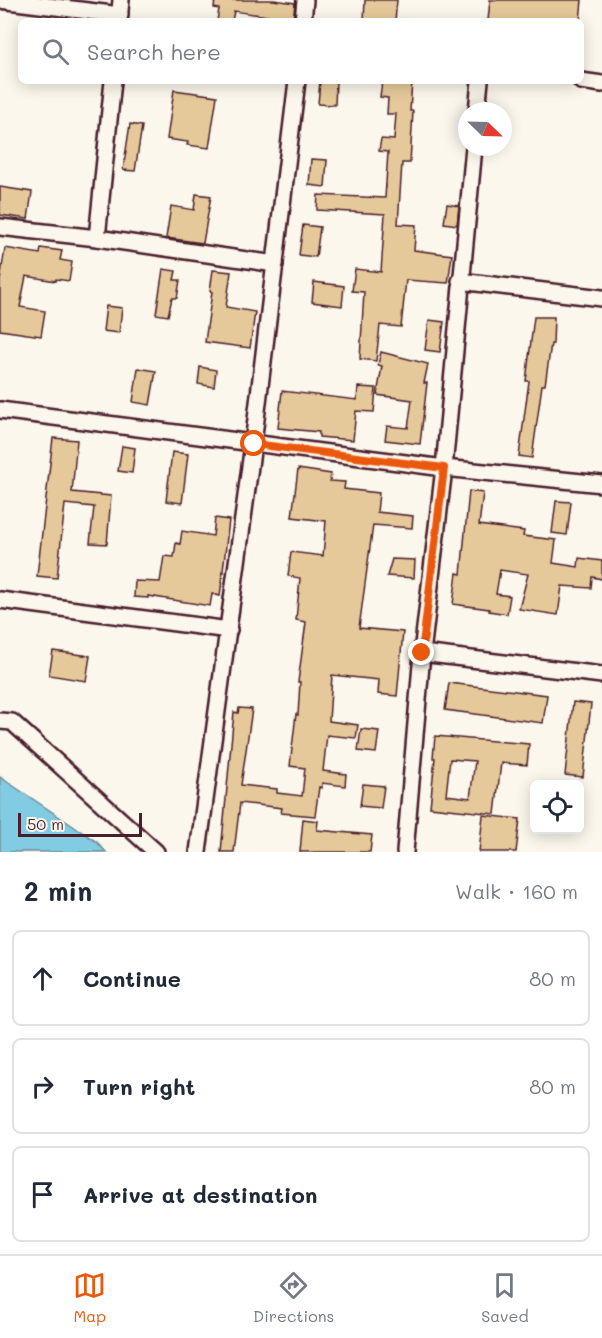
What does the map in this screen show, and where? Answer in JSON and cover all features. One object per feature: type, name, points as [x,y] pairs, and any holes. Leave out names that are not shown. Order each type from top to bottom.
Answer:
[{"type":"street","points":[[0,0],[120,12]]},
{"type":"street","points":[[303,18],[305,0]]},
{"type":"street","points":[[584,81],[602,84]]},
{"type":"street","points":[[97,238],[113,84]]},
{"type":"street","points":[[198,852],[254,444],[297,84]]},
{"type":"street","points":[[478,102],[480,84]]},
{"type":"street","points":[[405,852],[422,653],[444,468],[473,156]]},
{"type":"street","points":[[0,227],[97,238],[275,264]]},
{"type":"street","points":[[460,281],[602,298]]},
{"type":"street","points":[[0,410],[444,468],[602,484]]},
{"type":"street","points":[[0,600],[229,630]]},
{"type":"street","points":[[422,653],[602,675]]},
{"type":"street","points":[[0,721],[12,722],[156,852]]},
{"type":"water","points":[[0,777],[97,842],[106,852],[0,852]]},
{"type":"building","points":[[215,0],[273,0],[295,3],[293,18],[234,11],[233,18],[218,18],[219,9],[214,8]]},
{"type":"building","points":[[365,0],[397,0],[395,18],[364,18]]},
{"type":"building","points":[[490,0],[582,0],[580,18],[488,18]]},
{"type":"building","points":[[320,84],[336,84],[335,105],[318,104]]},
{"type":"building","points":[[382,84],[412,84],[410,111],[413,111],[410,163],[402,163],[398,224],[416,225],[414,250],[452,255],[448,283],[406,280],[401,327],[380,325],[376,361],[360,359],[364,292],[352,291],[355,269],[381,272],[385,214],[317,210],[318,195],[385,198],[388,152],[379,151],[381,139],[394,140],[396,114],[387,114],[388,98],[380,97]]},
{"type":"building","points":[[174,90],[217,96],[209,148],[167,139]]},
{"type":"building","points":[[130,124],[142,126],[135,171],[123,170]]},
{"type":"building","points":[[311,159],[327,160],[325,187],[309,185]]},
{"type":"building","points":[[0,187],[32,192],[28,219],[0,215]]},
{"type":"building","points":[[196,194],[211,196],[203,243],[166,238],[171,206],[194,210]]},
{"type":"building","points":[[447,204],[459,206],[457,225],[444,223]]},
{"type":"building","points":[[303,225],[320,227],[316,257],[299,255]]},
{"type":"building","points":[[5,248],[40,254],[41,248],[62,251],[60,260],[72,262],[69,281],[26,276],[20,307],[45,311],[41,336],[0,330],[0,281]]},
{"type":"building","points":[[163,269],[176,271],[174,280],[180,280],[177,298],[172,298],[168,316],[156,314]]},
{"type":"building","points":[[213,270],[231,272],[226,307],[255,312],[250,348],[205,342]]},
{"type":"building","points":[[314,282],[344,286],[342,306],[312,302]]},
{"type":"building","points":[[106,306],[122,308],[119,333],[103,331]]},
{"type":"building","points":[[534,317],[554,317],[553,344],[551,344],[545,385],[542,385],[532,458],[519,456],[529,381],[526,381]]},
{"type":"building","points":[[429,320],[444,322],[440,352],[425,350]]},
{"type":"building","points":[[381,352],[428,364],[424,383],[427,383],[420,444],[385,440],[387,426],[408,428],[412,400],[377,395],[382,366],[378,365]]},
{"type":"building","points":[[200,367],[216,370],[214,387],[198,384]]},
{"type":"building","points":[[138,368],[156,371],[150,405],[133,402]]},
{"type":"building","points":[[358,387],[376,388],[374,412],[356,411],[353,440],[319,437],[319,432],[278,428],[282,391],[357,400]]},
{"type":"building","points":[[53,438],[77,440],[72,492],[111,496],[107,544],[90,543],[94,507],[65,504],[57,578],[37,576]]},
{"type":"building","points":[[122,446],[135,448],[132,473],[118,471]]},
{"type":"building","points":[[172,452],[188,454],[182,503],[166,501]]},
{"type":"building","points":[[298,469],[331,474],[330,481],[345,482],[344,489],[379,493],[377,512],[413,516],[412,528],[373,525],[359,628],[403,632],[397,696],[378,694],[379,680],[332,675],[329,721],[358,725],[356,738],[327,735],[323,771],[346,774],[345,786],[322,783],[322,788],[319,787],[315,816],[281,813],[282,808],[240,803],[234,852],[221,852],[234,712],[238,713],[239,708],[252,709],[241,785],[277,789],[277,793],[302,796],[305,768],[290,766],[296,714],[298,715],[300,682],[298,682],[306,622],[296,620],[300,578],[288,576],[291,552],[323,556],[326,521],[292,517]]},
{"type":"building","points":[[469,491],[483,493],[479,525],[524,531],[523,536],[556,540],[553,563],[578,567],[579,558],[602,561],[602,579],[592,577],[591,588],[562,586],[558,615],[519,609],[528,574],[500,570],[496,594],[510,596],[507,614],[453,604],[457,573],[461,574]]},
{"type":"building","points":[[556,501],[571,502],[567,535],[552,533]]},
{"type":"building","points":[[215,518],[229,520],[220,596],[212,594],[210,606],[148,596],[148,598],[134,597],[135,581],[160,582],[164,556],[174,557],[176,543],[180,544],[182,531],[213,536]]},
{"type":"building","points":[[392,559],[415,560],[414,578],[387,576]]},
{"type":"building","points":[[53,651],[90,656],[86,681],[49,675]]},
{"type":"building","points":[[449,683],[547,695],[543,723],[445,710]]},
{"type":"building","points":[[573,702],[591,704],[583,777],[565,775]]},
{"type":"building","points":[[361,729],[379,731],[376,753],[358,751]]},
{"type":"building","points":[[435,736],[529,744],[527,765],[501,763],[495,814],[430,807],[435,758],[433,758]],"holes":[[[450,759],[475,761],[470,798],[446,795]]]},
{"type":"building","points":[[363,784],[384,786],[381,808],[360,806]]},
{"type":"building","points":[[483,815],[520,819],[516,852],[479,852]]},
{"type":"building","points":[[303,819],[318,821],[317,830],[372,835],[370,852],[300,852]]},
{"type":"route","points":[[254,444],[444,468],[422,653]]}]
